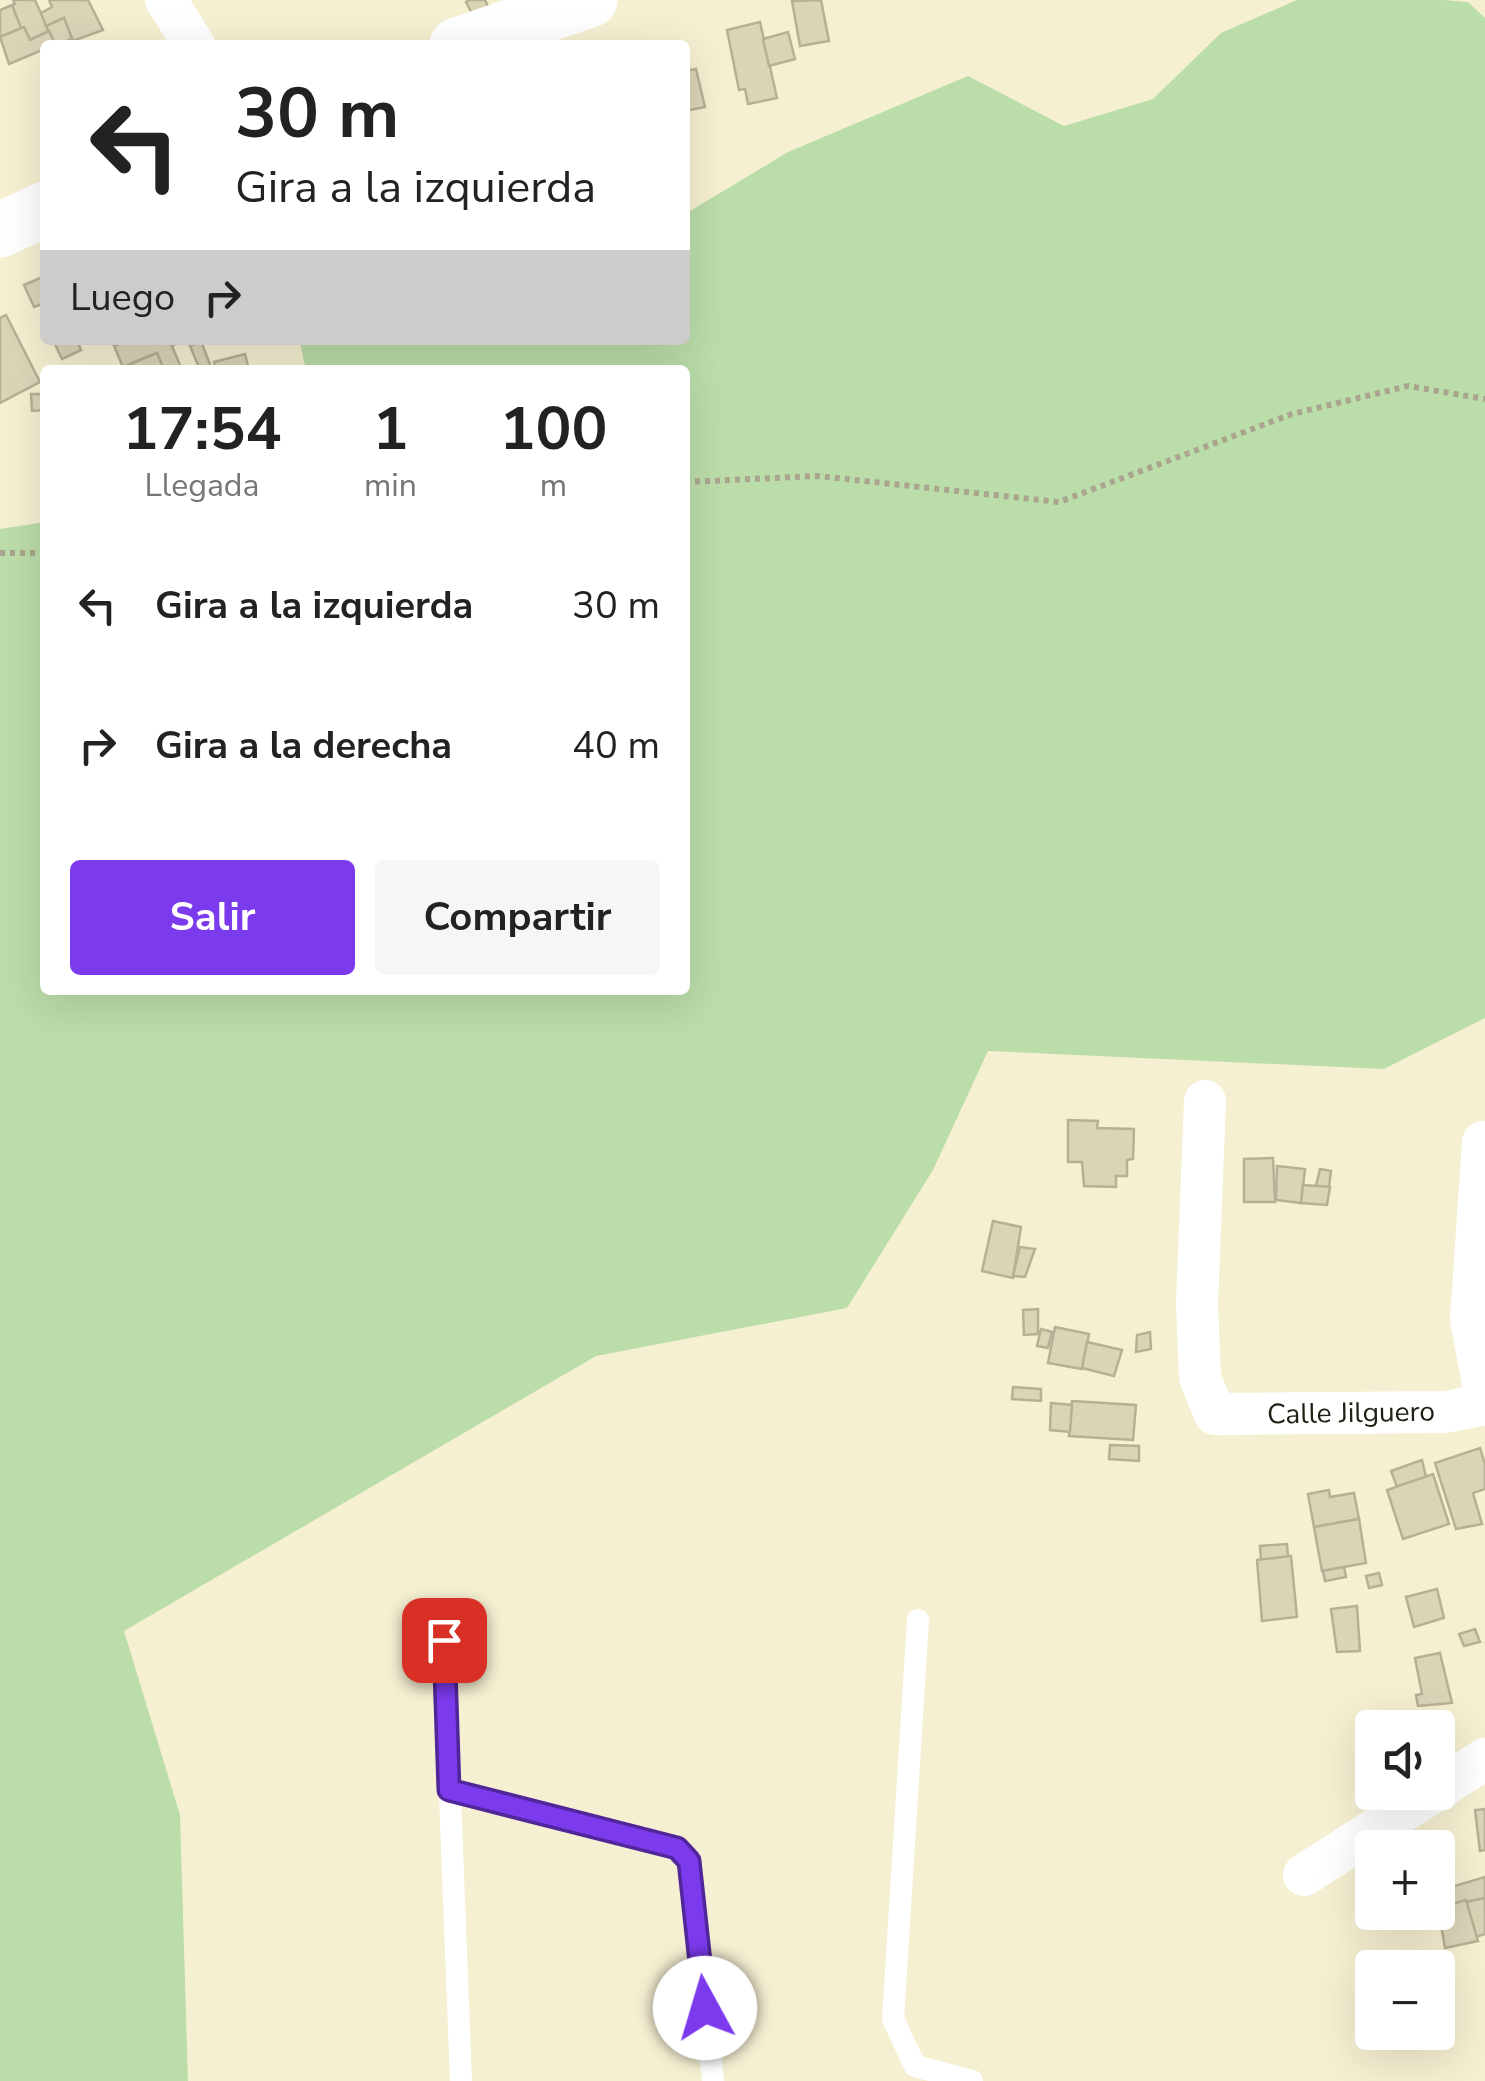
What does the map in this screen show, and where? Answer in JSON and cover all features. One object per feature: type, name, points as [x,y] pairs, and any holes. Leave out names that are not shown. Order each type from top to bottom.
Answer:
[{"type":"street","points":[[166,0],[191,40]]},
{"type":"street","points":[[472,40],[590,0]]},
{"type":"street","points":[[0,230],[40,212]]},
{"type":"street","name":"Calle Jilguero","points":[[1205,1101],[1197,1304],[1200,1378],[1215,1414],[1446,1412],[1485,1404]]},
{"type":"street","points":[[1482,1142],[1471,1320],[1485,1395]]},
{"type":"street","points":[[1455,1778],[1485,1759]]},
{"type":"street","points":[[1304,1874],[1405,1810]]},
{"type":"lane","points":[[918,1620],[893,2018],[915,2066],[972,2081]]},
{"type":"lane","points":[[444,1640],[461,2081]]},
{"type":"lane","points":[[449,1790],[677,1848],[689,1861],[713,2081]]},
{"type":"path","points":[[690,482],[818,476],[1059,502],[1292,414],[1408,386],[1485,399]]},
{"type":"path","points":[[0,553],[40,552]]},
{"type":"green space","points":[[1297,0],[1468,2],[1485,18],[1485,1018],[1384,1069],[988,1051],[933,1170],[847,1308],[596,1356],[124,1631],[180,1815],[188,2081],[0,2081],[0,529],[40,523],[40,995],[690,995],[690,365],[305,365],[300,345],[690,345],[690,211],[788,152],[968,76],[1064,126],[1153,99],[1221,33]]},
{"type":"building","points":[[13,0],[35,0],[49,31],[30,40],[21,28]]},
{"type":"building","points":[[49,0],[88,0],[103,30],[73,40],[64,18],[46,26],[41,13],[52,7]]},
{"type":"building","points":[[485,0],[492,16],[477,23],[466,2]]},
{"type":"building","points":[[821,0],[829,41],[800,46],[792,1]]},
{"type":"building","points":[[12,5],[21,28],[0,37],[0,10]]},
{"type":"building","points":[[64,18],[72,39],[53,40],[46,26]]},
{"type":"building","points":[[760,22],[777,98],[748,104],[745,89],[739,90],[727,30]]},
{"type":"building","points":[[24,27],[30,40],[49,31],[53,40],[40,40],[40,51],[9,64],[0,37]]},
{"type":"building","points":[[788,32],[795,59],[769,66],[763,39]]},
{"type":"building","points":[[696,69],[705,107],[690,110],[690,70]]},
{"type":"building","points":[[40,278],[40,305],[34,307],[24,285]]},
{"type":"building","points":[[6,315],[40,382],[0,403],[0,318]]},
{"type":"building","points":[[55,345],[79,345],[81,350],[62,359]]},
{"type":"building","points":[[174,345],[180,365],[162,365],[157,353],[122,365],[114,346]]},
{"type":"building","points":[[203,345],[210,365],[198,365],[190,346]]},
{"type":"building","points":[[157,353],[162,365],[128,365]]},
{"type":"building","points":[[245,354],[248,365],[215,365],[214,362]]},
{"type":"building","points":[[31,394],[40,394],[40,410],[32,411]]},
{"type":"building","points":[[1068,1120],[1098,1121],[1097,1128],[1134,1129],[1133,1159],[1127,1160],[1127,1176],[1116,1176],[1116,1187],[1084,1186],[1082,1162],[1068,1162]]},
{"type":"building","points":[[1273,1158],[1275,1202],[1244,1202],[1244,1159]]},
{"type":"building","points":[[1277,1166],[1305,1169],[1301,1203],[1276,1200]]},
{"type":"building","points":[[1320,1169],[1331,1171],[1329,1187],[1316,1186]]},
{"type":"building","points":[[1303,1185],[1330,1187],[1327,1205],[1301,1203]]},
{"type":"building","points":[[993,1221],[1021,1227],[1013,1278],[982,1271]]},
{"type":"building","points":[[1020,1247],[1035,1249],[1025,1277],[1013,1276]]},
{"type":"building","points":[[1038,1309],[1038,1334],[1024,1335],[1023,1310]]},
{"type":"building","points":[[1055,1327],[1089,1334],[1082,1369],[1048,1363]]},
{"type":"building","points":[[1041,1329],[1052,1332],[1048,1348],[1037,1346]]},
{"type":"building","points":[[1150,1332],[1151,1349],[1136,1352],[1137,1335]]},
{"type":"building","points":[[1087,1342],[1122,1350],[1114,1376],[1082,1368]]},
{"type":"building","points":[[1013,1387],[1041,1389],[1041,1401],[1012,1399]]},
{"type":"building","points":[[1072,1401],[1136,1405],[1133,1440],[1069,1436]]},
{"type":"building","points":[[1051,1403],[1072,1405],[1070,1432],[1050,1430]]},
{"type":"building","points":[[1110,1445],[1139,1446],[1139,1461],[1109,1459]]},
{"type":"building","points":[[1480,1448],[1485,1464],[1485,1489],[1473,1493],[1482,1524],[1456,1529],[1435,1463]]},
{"type":"building","points":[[1422,1460],[1426,1477],[1397,1487],[1391,1471]]},
{"type":"building","points":[[1433,1474],[1449,1524],[1403,1539],[1387,1490]]},
{"type":"building","points":[[1329,1490],[1330,1497],[1354,1493],[1359,1519],[1314,1527],[1308,1494]]},
{"type":"building","points":[[1359,1519],[1366,1563],[1322,1571],[1314,1527]]},
{"type":"building","points":[[1287,1544],[1288,1557],[1261,1560],[1260,1546]]},
{"type":"building","points":[[1291,1556],[1297,1617],[1262,1621],[1257,1560]]},
{"type":"building","points":[[1344,1567],[1346,1577],[1325,1581],[1323,1571]]},
{"type":"building","points":[[1379,1573],[1382,1585],[1369,1588],[1366,1576]]},
{"type":"building","points":[[1437,1589],[1444,1618],[1414,1627],[1406,1597]]},
{"type":"building","points":[[1357,1606],[1360,1651],[1337,1652],[1331,1609]]},
{"type":"building","points":[[1475,1629],[1480,1642],[1464,1646],[1459,1634]]},
{"type":"building","points":[[1440,1653],[1452,1703],[1418,1706],[1416,1695],[1422,1694],[1415,1658]]},
{"type":"building","points":[[1485,1809],[1485,1850],[1480,1851],[1475,1810]]},
{"type":"building","points":[[1485,1877],[1485,1898],[1455,1904],[1455,1886]]},
{"type":"building","points":[[1485,1898],[1485,1934],[1476,1937],[1466,1902]]},
{"type":"building","points":[[1466,1900],[1478,1941],[1445,1948],[1442,1930],[1455,1930],[1455,1903]]},
{"type":"route","points":[[444,1640],[449,1790],[677,1848],[689,1861],[705,2008]]}]
